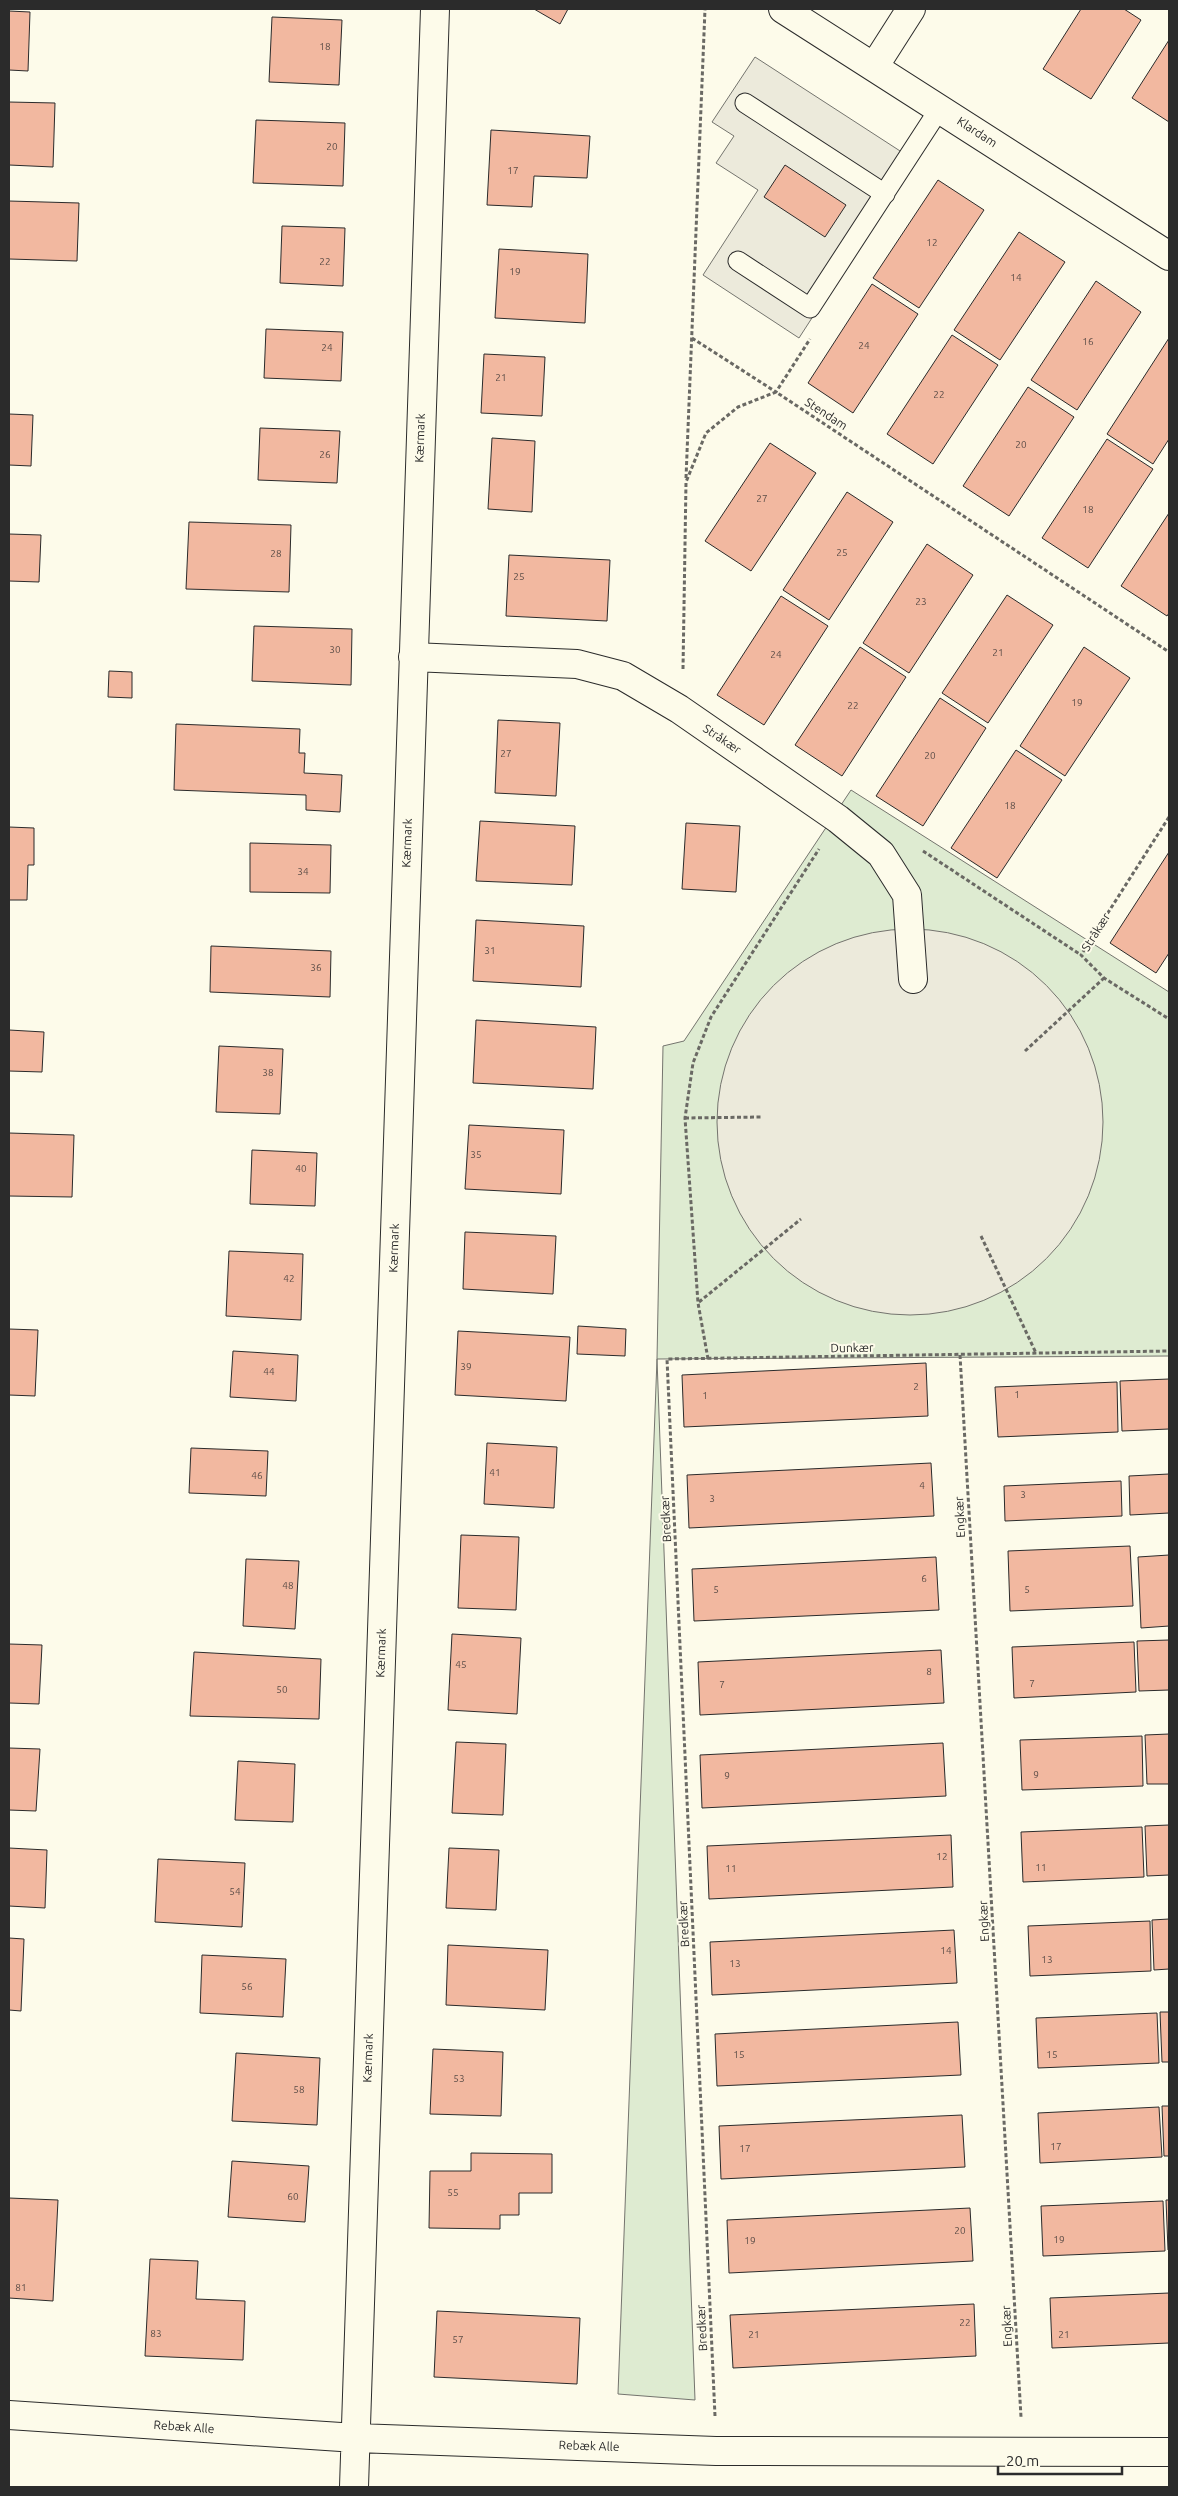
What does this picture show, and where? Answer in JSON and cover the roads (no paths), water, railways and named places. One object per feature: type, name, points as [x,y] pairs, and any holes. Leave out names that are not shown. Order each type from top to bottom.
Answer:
[{"type":"street","name":"Kærmark","points":[[354,2487],[435,9]]},
{"type":"street","name":"Klardam","points":[[783,9],[1169,256]]},
{"type":"street","points":[[874,67],[911,9]]},
{"type":"street","name":"Stråkær","points":[[413,657],[576,664],[623,676],[679,709],[838,819],[881,854],[907,895],[913,979]]},
{"type":"street","name":"Rebæk Alle","points":[[9,2415],[356,2438],[716,2451],[1169,2452]]},
{"type":"lane","points":[[745,103],[884,194]]},
{"type":"lane","points":[[738,262],[810,308],[940,108]]}]
